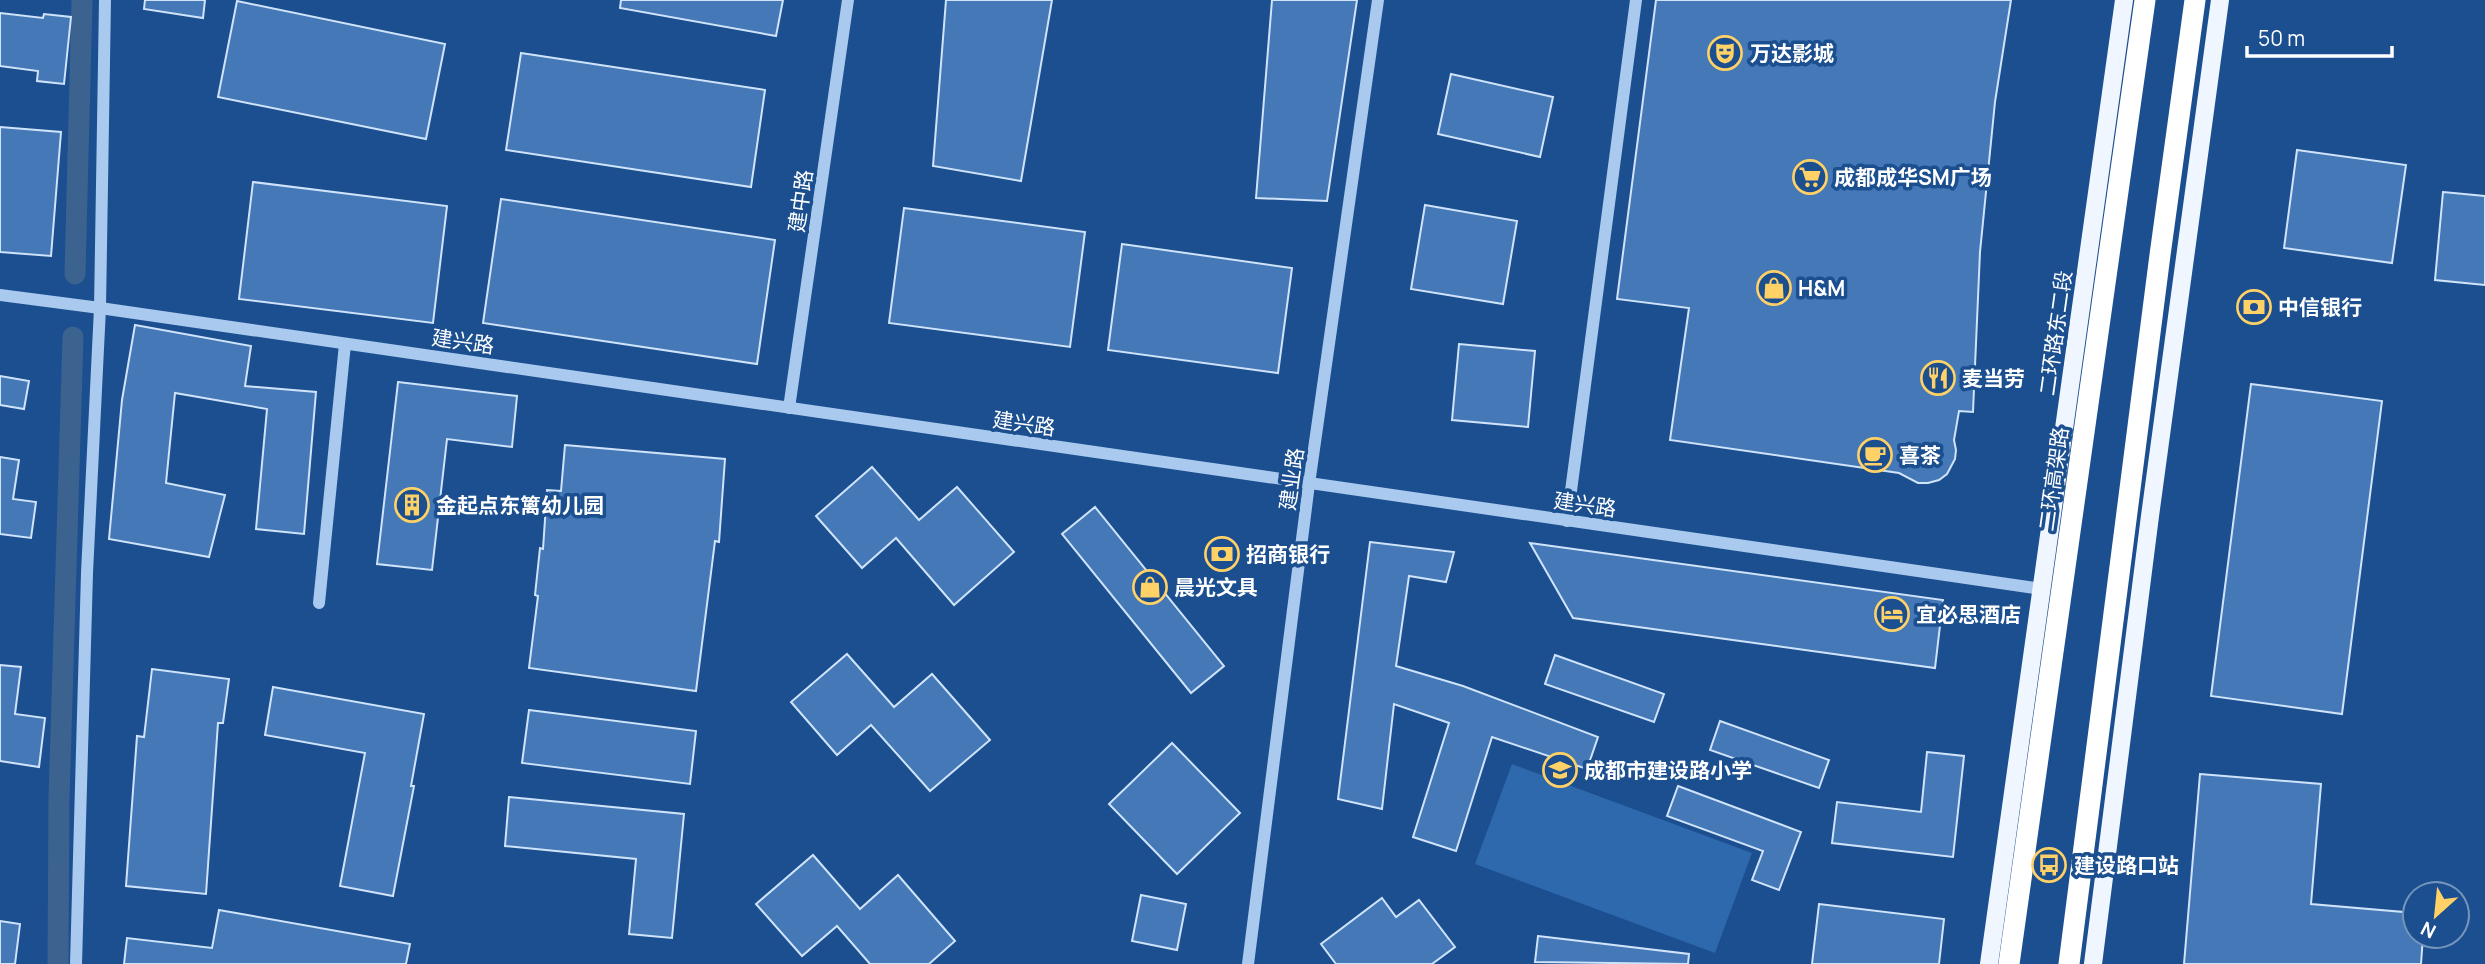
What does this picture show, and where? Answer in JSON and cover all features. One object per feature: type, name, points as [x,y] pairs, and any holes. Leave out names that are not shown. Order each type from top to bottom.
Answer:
[{"type":"highway","name":"二环高架路","points":[[2009,964],[2145,0]]},
{"type":"highway","points":[[2069,964],[2195,0]]},
{"type":"main road","name":"二环路东二段","points":[[1989,964],[2124,0]]},
{"type":"main road","points":[[2093,964],[2151,502],[2220,0]]},
{"type":"street","points":[[76,964],[87,573],[100,308],[105,0]]},
{"type":"street","name":"建中路","points":[[789,408],[848,0]]},
{"type":"street","name":"建业路","points":[[1248,964],[1309,484],[1378,0]]},
{"type":"street","points":[[1567,521],[1636,0]]},
{"type":"street","name":"建兴路","points":[[0,295],[2042,589]]},
{"type":"street","points":[[319,603],[345,344]]},
{"type":"shaded area","points":[[1512,764],[1752,853],[1715,953],[1475,864]]},
{"type":"building","points":[[145,0],[205,0],[203,18],[144,9]]},
{"type":"building","points":[[621,0],[783,0],[776,36],[620,8]]},
{"type":"building","points":[[946,0],[1052,0],[1021,181],[933,166]]},
{"type":"building","points":[[1272,0],[1357,0],[1327,201],[1256,198]]},
{"type":"building","name":"成都成华SM广场","points":[[1656,0],[2011,0],[1995,102],[1980,252],[1973,412],[1959,411],[1954,440],[1955,459],[1947,474],[1939,480],[1918,483],[1899,473],[1670,440],[1689,308],[1617,299]]},
{"type":"building","points":[[237,1],[445,44],[426,139],[218,97]]},
{"type":"building","points":[[0,13],[43,18],[44,14],[71,17],[64,84],[37,81],[38,71],[0,66]]},
{"type":"building","points":[[521,53],[765,90],[751,187],[506,150]]},
{"type":"building","points":[[1451,74],[1553,97],[1540,157],[1438,134]]},
{"type":"building","points":[[0,127],[61,132],[51,256],[0,252]]},
{"type":"building","points":[[2297,150],[2406,165],[2392,263],[2284,248]]},
{"type":"building","points":[[253,182],[447,206],[433,323],[239,299]]},
{"type":"building","points":[[2443,192],[2485,196],[2485,285],[2435,280]]},
{"type":"building","points":[[501,199],[775,240],[757,364],[483,323]]},
{"type":"building","points":[[1425,205],[1517,221],[1503,304],[1411,289]]},
{"type":"building","points":[[904,208],[1085,232],[1070,347],[889,323]]},
{"type":"building","points":[[1122,244],[1292,268],[1278,373],[1108,350]]},
{"type":"building","points":[[135,325],[251,346],[245,386],[316,392],[304,534],[256,529],[267,409],[175,393],[166,483],[225,495],[209,557],[109,539],[122,400]]},
{"type":"building","points":[[1459,344],[1535,351],[1528,427],[1452,420]]},
{"type":"building","points":[[0,376],[29,381],[24,409],[0,405]]},
{"type":"building","name":"金起点东篱幼儿园","points":[[398,382],[517,396],[512,447],[447,439],[432,570],[377,564]]},
{"type":"building","points":[[2251,384],[2382,401],[2342,714],[2211,696]]},
{"type":"building","points":[[565,445],[725,459],[719,542],[715,541],[696,691],[529,668],[547,490],[561,491]]},
{"type":"building","points":[[0,457],[19,460],[13,499],[36,502],[31,538],[0,534]]},
{"type":"building","points":[[872,467],[919,520],[957,487],[1014,552],[954,605],[896,538],[862,568],[816,516]]},
{"type":"building","points":[[1095,507],[1224,666],[1191,693],[1062,534]]},
{"type":"building","points":[[1370,542],[1454,552],[1446,582],[1409,576],[1396,666],[1463,686],[1598,737],[1587,769],[1492,737],[1456,851],[1413,837],[1449,723],[1394,704],[1382,809],[1338,799]]},
{"type":"building","points":[[1530,543],[1943,600],[1935,668],[1573,618]]},
{"type":"building","points":[[847,654],[894,707],[932,674],[990,740],[930,791],[871,725],[837,755],[791,702]]},
{"type":"building","points":[[1555,655],[1664,694],[1654,722],[1545,684]]},
{"type":"building","points":[[0,665],[21,667],[15,714],[45,718],[39,767],[0,761]]},
{"type":"building","points":[[152,669],[229,679],[223,723],[218,723],[206,894],[126,886],[137,736],[144,737]]},
{"type":"building","points":[[273,687],[424,714],[411,786],[414,786],[393,896],[340,886],[365,753],[265,735]]},
{"type":"building","points":[[529,710],[696,731],[690,784],[522,763]]},
{"type":"building","points":[[1720,721],[1829,760],[1819,788],[1710,750]]},
{"type":"building","points":[[1172,743],[1240,813],[1177,874],[1109,804]]},
{"type":"building","points":[[1927,752],[1964,756],[1953,857],[1832,843],[1837,802],[1921,812]]},
{"type":"building","points":[[2200,774],[2321,784],[2311,904],[2401,912],[2401,950],[2422,950],[2421,964],[2184,964]]},
{"type":"building","points":[[1678,786],[1801,832],[1779,890],[1752,880],[1763,851],[1667,816]]},
{"type":"building","points":[[509,797],[684,814],[672,938],[629,934],[636,859],[505,846]]},
{"type":"building","points":[[813,855],[860,909],[898,875],[955,941],[929,964],[870,964],[837,926],[802,956],[756,904]]},
{"type":"building","points":[[1141,895],[1186,904],[1177,950],[1132,941]]},
{"type":"building","points":[[1382,898],[1396,917],[1419,900],[1455,947],[1432,964],[1336,964],[1321,944]]},
{"type":"building","points":[[1819,904],[1944,919],[1939,964],[1812,964]]},
{"type":"building","points":[[219,910],[410,944],[406,964],[124,964],[127,938],[212,948]]},
{"type":"building","points":[[0,921],[20,924],[15,964],[0,964]]},
{"type":"building","points":[[1538,936],[1689,954],[1688,964],[1535,962]]},
{"type":"waterway","points":[[75,274],[82,0]]},
{"type":"waterway","points":[[58,964],[59,798],[73,337]]},
{"type":"place","name":"万达影城","points":[[1725,53]]},
{"type":"place","name":"成都成华SM广场","points":[[1810,177]]},
{"type":"place","name":"H&M","points":[[1774,288]]},
{"type":"place","name":"中信银行","points":[[2254,307]]},
{"type":"place","name":"麦当劳","points":[[1938,378]]},
{"type":"place","name":"喜茶","points":[[1875,455]]},
{"type":"place","name":"金起点东篱幼儿园","points":[[412,505]]},
{"type":"place","name":"招商银行","points":[[1222,554]]},
{"type":"place","name":"晨光文具","points":[[1150,587]]},
{"type":"place","name":"宜必思酒店","points":[[1892,614]]},
{"type":"place","name":"成都市建设路小学","points":[[1560,770]]},
{"type":"place","name":"建设路口站","points":[[2049,865]]}]
